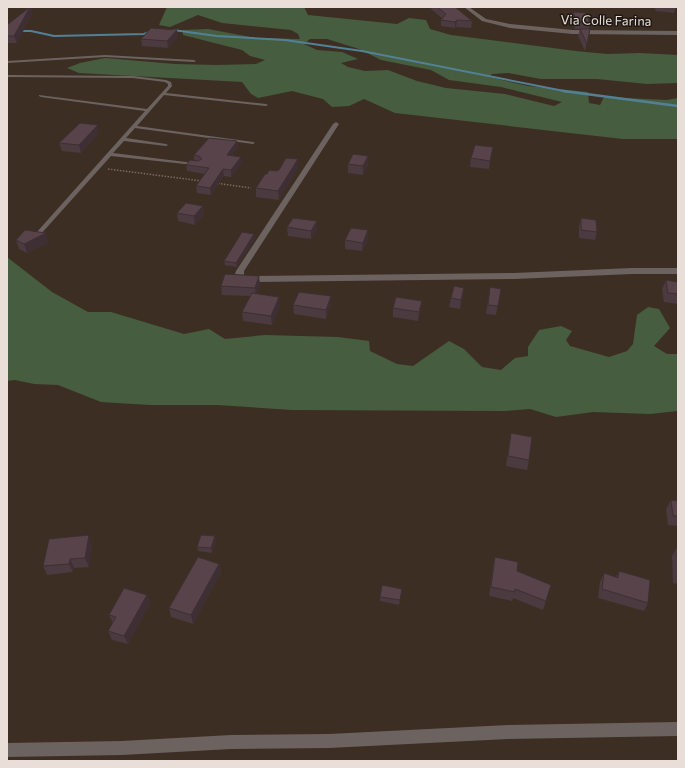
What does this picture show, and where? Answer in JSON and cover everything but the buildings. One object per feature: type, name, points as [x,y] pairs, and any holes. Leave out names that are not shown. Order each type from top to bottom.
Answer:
[{"type":"street","name":"Via Colle Farina","points":[[466,7],[484,20],[510,26],[573,32],[678,33]]},
{"type":"street","points":[[336,124],[240,271],[239,274],[241,277],[246,279],[514,276],[632,271],[678,271]]},
{"type":"street","points":[[7,750],[122,748],[231,742],[329,741],[508,732],[678,729]]},
{"type":"lane","points":[[7,62],[105,56],[194,61]]},
{"type":"lane","points":[[7,76],[133,77],[170,82],[170,85],[163,94],[38,234]]},
{"type":"lane","points":[[163,94],[266,105]]},
{"type":"lane","points":[[41,96],[148,110]]},
{"type":"lane","points":[[134,127],[253,143]]},
{"type":"lane","points":[[122,139],[166,145]]},
{"type":"lane","points":[[109,154],[199,165]]},
{"type":"path","points":[[97,168],[204,182]]},
{"type":"path","points":[[212,182],[251,188]]},
{"type":"green space","points":[[167,7],[304,7],[308,15],[397,24],[409,18],[426,20],[430,29],[451,35],[607,54],[640,53],[678,55],[678,83],[647,84],[597,79],[541,79],[508,73],[492,74],[489,77],[528,86],[588,92],[589,103],[600,105],[604,97],[667,100],[678,98],[678,139],[623,139],[395,113],[364,99],[349,106],[332,107],[323,99],[292,91],[258,98],[251,94],[242,82],[79,73],[67,68],[80,63],[105,58],[175,64],[217,65],[256,64],[265,60],[250,56],[242,50],[183,35],[183,30],[208,29],[256,38],[300,39],[298,34],[291,30],[222,23],[198,15],[170,27],[159,25]],"holes":[[[310,39],[327,39],[359,49],[381,60],[431,70],[449,80],[501,87],[562,102],[554,106],[505,94],[446,88],[417,81],[388,70],[365,71],[348,67],[341,63],[358,59],[342,52],[317,50],[304,44]]]},
{"type":"green space","points":[[7,257],[52,292],[88,312],[111,312],[184,334],[209,329],[225,339],[265,335],[338,337],[369,341],[370,351],[397,364],[413,366],[449,341],[464,349],[482,367],[501,370],[515,358],[528,356],[528,347],[539,330],[561,326],[572,331],[566,340],[570,346],[609,357],[627,351],[633,344],[637,315],[648,307],[659,309],[670,328],[654,346],[667,354],[678,354],[678,411],[650,414],[593,412],[556,417],[530,409],[505,411],[292,410],[217,405],[150,405],[101,402],[58,385],[34,384],[15,380],[7,381]]},
{"type":"waterway","points":[[173,30],[217,36],[285,40],[362,51],[566,91]]},
{"type":"waterway","points":[[7,31],[31,31],[54,36],[144,34],[152,31]]},
{"type":"waterway","points":[[566,91],[678,106]]}]
